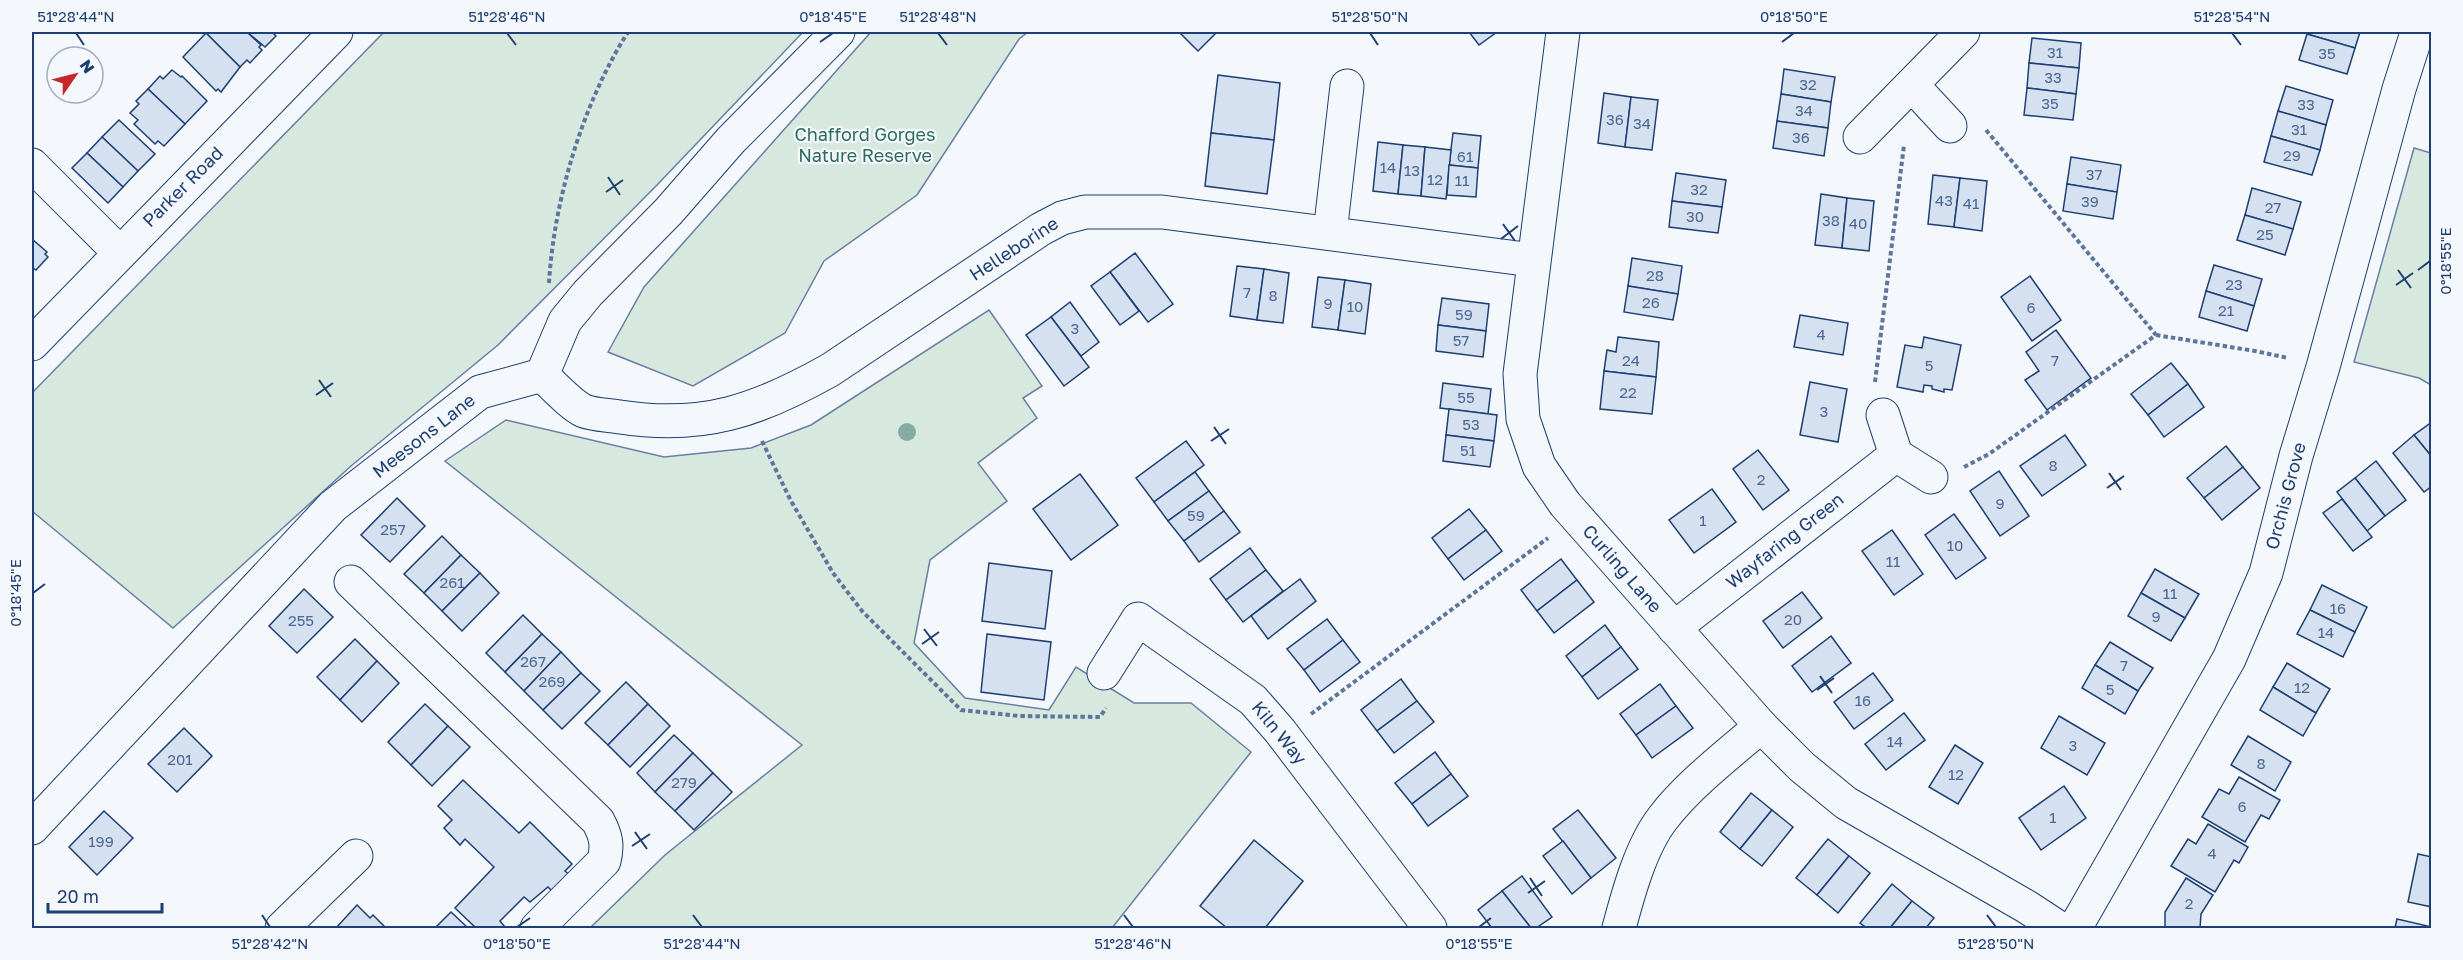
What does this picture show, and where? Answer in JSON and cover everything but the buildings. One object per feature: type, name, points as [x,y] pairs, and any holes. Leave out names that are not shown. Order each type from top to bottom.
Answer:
[{"type":"street","name":"Parker Road","points":[[32,344],[119,252],[336,32]]},
{"type":"street","points":[[542,375],[565,321],[588,293],[668,212],[730,140],[838,32]]},
{"type":"street","name":"Curling Lane","points":[[1563,32],[1520,374],[1523,419],[1539,466],[1565,504],[1761,726],[1802,767],[1846,803],[2027,907],[2059,928]]},
{"type":"street","points":[[1860,137],[1963,32]]},
{"type":"street","name":"Orchis Grove","points":[[2075,928],[2229,659],[2266,573],[2296,456],[2323,367],[2398,89],[2419,32]]},
{"type":"street","points":[[1912,85],[1950,126]]},
{"type":"street","points":[[1330,233],[1347,86]]},
{"type":"street","points":[[32,165],[119,252]]},
{"type":"street","name":"Helleborine","points":[[542,375],[584,411],[634,419],[684,422],[722,416],[758,406],[795,390],[830,370],[1041,229],[1062,218],[1085,212],[1162,212],[1533,260]]},
{"type":"street","name":"Meesons Lane","points":[[32,828],[333,506],[480,392],[542,375]]},
{"type":"street","points":[[1883,415],[1896,454],[1931,477]]},
{"type":"street","name":"Wayfaring Green","points":[[1674,628],[1896,454]]},
{"type":"street","points":[[351,582],[598,821],[606,836],[607,848],[604,861],[537,928]]},
{"type":"street","name":"Kiln Way","points":[[1107,687],[1138,619],[1253,700],[1430,928]]},
{"type":"street","points":[[1619,928],[1648,844],[1663,818],[1689,790],[1761,726]]},
{"type":"street","points":[[284,928],[356,856]]},
{"type":"path","points":[[549,291],[550,271],[561,206],[575,148],[611,59],[628,32]]},
{"type":"path","points":[[1985,129],[2156,335],[2255,351],[2323,367]]},
{"type":"path","points":[[1883,415],[1875,381],[1904,142]]},
{"type":"path","points":[[1931,477],[1960,468],[1989,454],[2156,335]]},
{"type":"path","points":[[762,439],[791,501],[833,573],[862,611],[962,710],[1019,716],[1100,717],[1107,687]]},
{"type":"path","points":[[1302,721],[1549,537]]},
{"type":"green space","points":[[384,32],[803,32],[657,185],[498,345],[351,466],[173,628],[32,511],[32,393]]},
{"type":"green space","name":"Chafford Gorges Nature Reserve","points":[[871,32],[1028,32],[1019,39],[917,195],[824,261],[785,333],[693,386],[608,352],[644,287]]},
{"type":"green space","points":[[2414,148],[2431,153],[2431,385],[2419,378],[2354,362]]},
{"type":"green space","points":[[989,310],[1042,386],[1023,398],[1037,418],[978,463],[1007,501],[930,560],[914,643],[965,698],[1049,710],[1076,667],[1134,703],[1191,703],[1251,752],[1112,928],[590,928],[665,855],[802,745],[445,461],[506,420],[664,457],[751,448],[811,425]]}]
